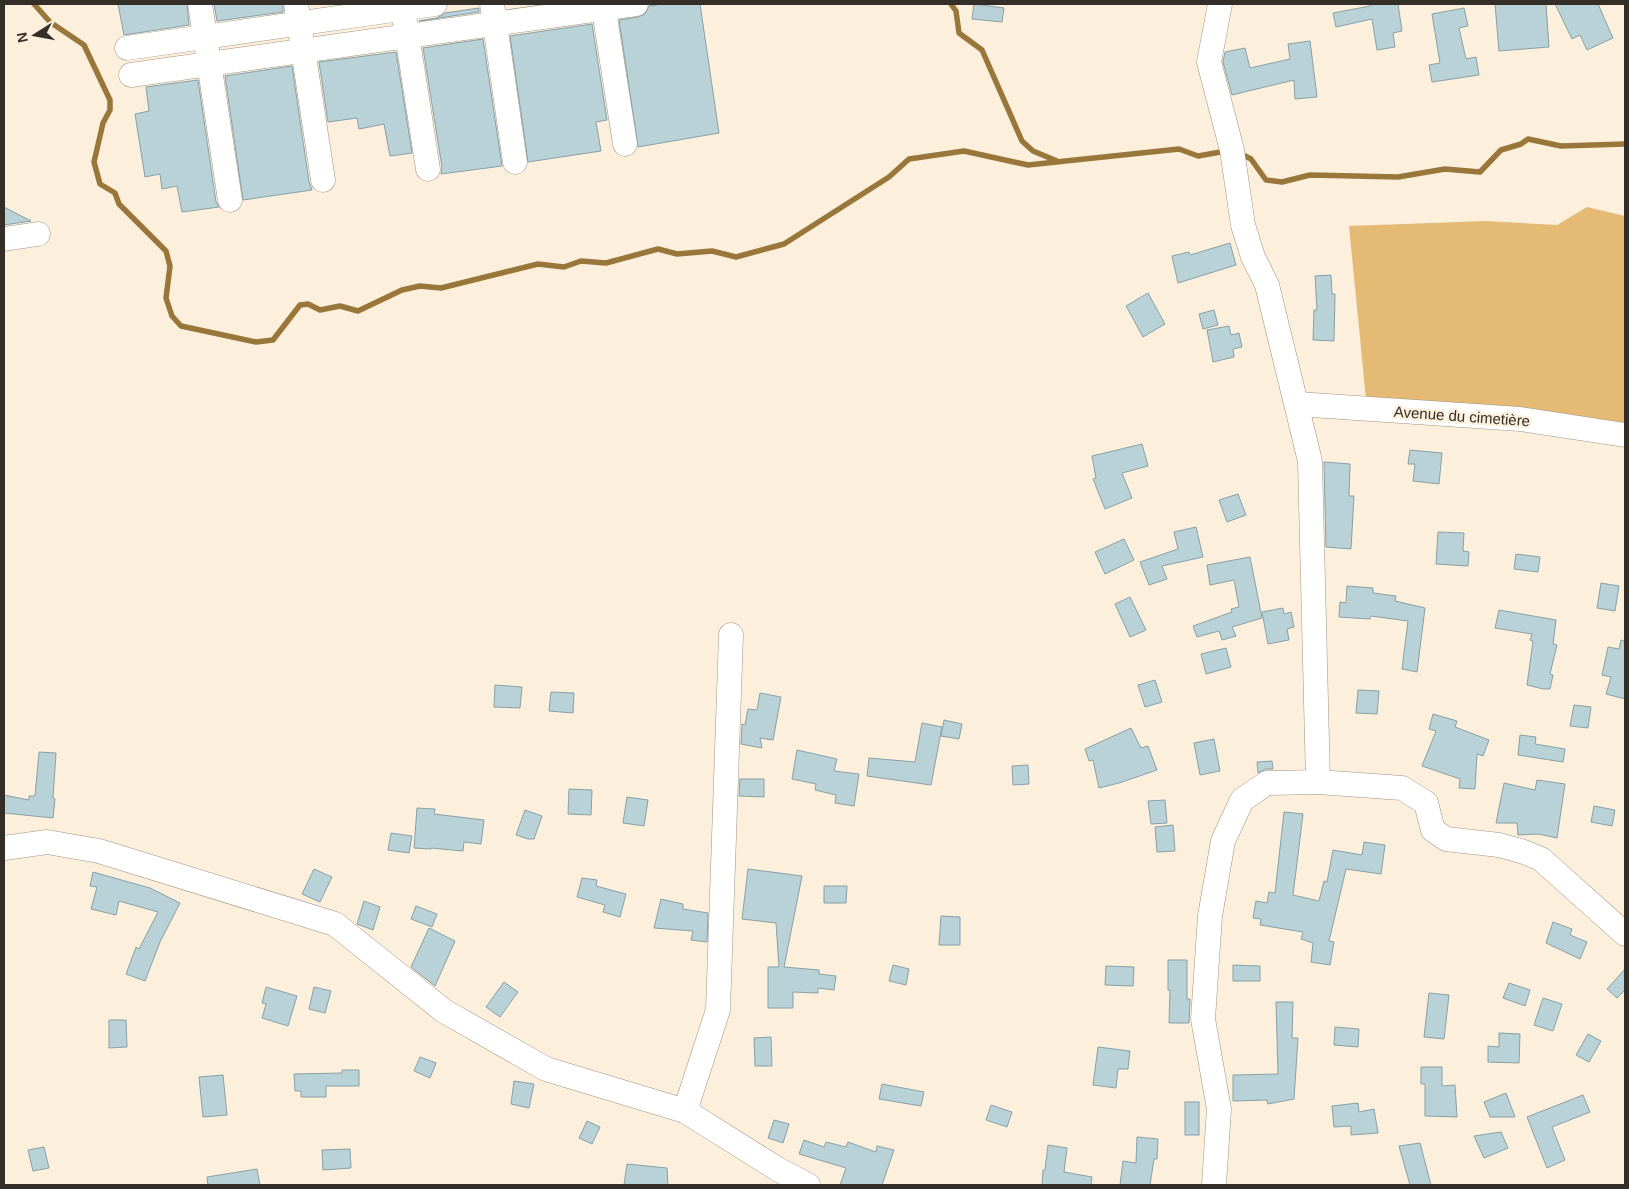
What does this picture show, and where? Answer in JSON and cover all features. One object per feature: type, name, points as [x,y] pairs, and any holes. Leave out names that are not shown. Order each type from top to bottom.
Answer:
[{"type":"street","points":[[200,4],[230,200]]},
{"type":"street","points":[[127,48],[205,37],[297,14],[435,4]]},
{"type":"street","points":[[131,75],[407,36],[493,14],[636,4]]},
{"type":"street","points":[[1220,4],[1209,62],[1232,150],[1243,225],[1253,257],[1267,285],[1310,461],[1318,782]]},
{"type":"street","points":[[403,6],[428,169]]},
{"type":"street","points":[[604,6],[624,144]]},
{"type":"street","points":[[297,14],[323,180]]},
{"type":"street","points":[[493,14],[515,162]]},
{"type":"street","points":[[4,239],[38,234]]},
{"type":"street","name":"Avenue du cimetière","points":[[1297,404],[1520,419],[1625,435]]},
{"type":"street","points":[[685,1111],[718,1010],[731,635]]},
{"type":"street","points":[[1214,1185],[1219,1109],[1203,1019],[1210,916],[1223,841],[1242,800],[1267,784],[1318,782],[1402,788],[1426,803],[1433,830],[1446,839],[1498,845],[1542,859],[1625,934]]},
{"type":"street","points":[[4,848],[46,842],[99,851],[335,924],[444,1010],[546,1069],[685,1111],[779,1170],[808,1185]]},
{"type":"shaded area","points":[[1587,207],[1625,216],[1625,430],[1366,399],[1349,226],[1486,221],[1557,225]]},
{"type":"building","points":[[118,4],[187,4],[189,25],[124,35]]},
{"type":"building","points":[[214,4],[283,4],[283,12],[217,21]]},
{"type":"building","points":[[700,4],[719,133],[638,147],[619,20],[638,17],[645,14],[649,6]]},
{"type":"building","points":[[974,4],[1004,8],[1002,22],[972,19]]},
{"type":"building","points":[[1370,4],[1398,4],[1402,31],[1393,33],[1395,47],[1377,50],[1372,19],[1336,27],[1333,13],[1370,6]]},
{"type":"building","points":[[1495,4],[1546,4],[1549,47],[1499,51]]},
{"type":"building","points":[[1555,4],[1598,4],[1613,38],[1587,50],[1580,35],[1572,39]]},
{"type":"building","points":[[479,8],[479,12],[419,21],[437,18],[445,13]]},
{"type":"building","points":[[1464,8],[1468,26],[1459,28],[1466,59],[1476,57],[1479,75],[1432,82],[1429,65],[1440,63],[1432,14]]},
{"type":"building","points":[[592,24],[607,120],[596,122],[601,151],[528,162],[510,36]]},
{"type":"building","points":[[483,39],[502,166],[441,174],[442,167],[423,48]]},
{"type":"building","points":[[1310,41],[1317,97],[1295,99],[1294,80],[1232,95],[1223,62],[1225,52],[1245,48],[1250,68],[1290,59],[1288,44]]},
{"type":"building","points":[[396,52],[412,153],[390,156],[384,124],[359,129],[357,118],[328,122],[319,62]]},
{"type":"building","points":[[292,66],[309,182],[312,190],[243,200],[225,76]]},
{"type":"building","points":[[198,80],[216,202],[219,207],[182,212],[177,186],[162,189],[160,174],[145,177],[135,114],[149,111],[146,87]]},
{"type":"building","points":[[4,207],[31,221],[4,225]]},
{"type":"building","points":[[1230,243],[1236,265],[1178,283],[1172,256],[1189,252],[1190,255]]},
{"type":"building","points":[[1331,275],[1332,294],[1335,294],[1334,341],[1313,340],[1314,310],[1317,310],[1315,276]]},
{"type":"building","points":[[1148,293],[1165,324],[1143,337],[1126,306]]},
{"type":"building","points":[[1214,310],[1218,325],[1203,329],[1199,314]]},
{"type":"building","points":[[1229,326],[1231,335],[1239,333],[1242,347],[1233,349],[1234,357],[1213,362],[1207,330]]},
{"type":"building","points":[[1142,444],[1148,466],[1122,473],[1132,498],[1105,509],[1093,479],[1096,478],[1092,456]]},
{"type":"building","points":[[1410,450],[1442,453],[1439,484],[1413,481],[1415,464],[1408,464]]},
{"type":"building","points":[[1324,462],[1350,464],[1349,496],[1354,496],[1351,549],[1326,547]]},
{"type":"building","points":[[1238,494],[1246,515],[1227,522],[1219,500]]},
{"type":"building","points":[[1196,527],[1203,557],[1162,566],[1167,579],[1149,585],[1140,562],[1178,549],[1174,532]]},
{"type":"building","points":[[1438,532],[1464,533],[1463,551],[1469,552],[1468,566],[1436,564]]},
{"type":"building","points":[[1124,539],[1134,560],[1105,574],[1095,552]]},
{"type":"building","points":[[1516,554],[1540,557],[1538,572],[1514,569]]},
{"type":"building","points":[[1250,557],[1262,618],[1232,627],[1236,636],[1222,640],[1219,631],[1197,637],[1193,626],[1232,612],[1231,609],[1239,607],[1234,580],[1210,585],[1207,565]]},
{"type":"building","points":[[1601,583],[1619,586],[1615,611],[1597,608]]},
{"type":"building","points":[[1347,586],[1373,588],[1373,593],[1396,596],[1395,601],[1425,608],[1417,672],[1402,669],[1408,621],[1371,616],[1370,619],[1339,617],[1340,602],[1346,603]]},
{"type":"building","points":[[1130,597],[1146,630],[1130,637],[1115,604]]},
{"type":"building","points":[[1283,608],[1284,614],[1291,612],[1294,627],[1287,629],[1289,640],[1268,644],[1262,612]]},
{"type":"building","points":[[1499,610],[1556,620],[1553,644],[1557,645],[1550,674],[1553,675],[1550,689],[1527,685],[1533,641],[1530,640],[1532,634],[1495,628]]},
{"type":"building","points":[[1621,640],[1625,641],[1625,699],[1606,694],[1611,677],[1602,675],[1608,647],[1619,649]]},
{"type":"building","points":[[1226,648],[1231,667],[1206,674],[1201,654]]},
{"type":"building","points":[[1155,680],[1162,702],[1145,707],[1138,685]]},
{"type":"building","points":[[495,685],[522,687],[520,708],[494,707]]},
{"type":"building","points":[[1358,690],[1379,691],[1377,714],[1356,713]]},
{"type":"building","points":[[551,692],[574,693],[573,713],[549,711]]},
{"type":"building","points":[[760,693],[781,697],[773,740],[760,738],[762,748],[741,744],[742,724],[745,725],[748,709],[757,710]]},
{"type":"building","points":[[1574,705],[1591,707],[1588,728],[1570,726]]},
{"type":"building","points":[[1433,714],[1457,721],[1455,727],[1489,740],[1483,756],[1477,754],[1475,789],[1459,788],[1460,779],[1422,766],[1436,731],[1429,729]]},
{"type":"building","points":[[944,720],[962,724],[959,739],[941,736]]},
{"type":"building","points":[[922,723],[942,727],[931,785],[867,776],[869,758],[915,762]]},
{"type":"building","points":[[1131,728],[1141,748],[1148,746],[1157,770],[1099,788],[1093,760],[1089,761],[1085,749]]},
{"type":"building","points":[[1520,735],[1536,737],[1535,744],[1565,749],[1563,762],[1518,755]]},
{"type":"building","points":[[1214,739],[1220,771],[1200,775],[1194,743]]},
{"type":"building","points":[[797,750],[837,759],[834,771],[859,774],[854,806],[835,803],[836,795],[815,790],[816,784],[792,779]]},
{"type":"building","points":[[39,752],[56,753],[53,818],[4,813],[4,795],[29,800],[29,796],[35,796]]},
{"type":"building","points":[[1272,761],[1273,769],[1266,769],[1258,773],[1257,762]]},
{"type":"building","points":[[1028,765],[1029,784],[1013,785],[1012,766]]},
{"type":"building","points":[[740,779],[764,779],[764,797],[739,796]]},
{"type":"building","points":[[1537,780],[1565,784],[1557,838],[1538,834],[1518,835],[1517,823],[1496,823],[1504,783],[1535,790]]},
{"type":"building","points":[[569,789],[592,790],[591,815],[568,814]]},
{"type":"building","points":[[627,797],[648,800],[644,826],[623,823]]},
{"type":"building","points":[[1165,800],[1167,823],[1151,824],[1148,801]]},
{"type":"building","points":[[1594,806],[1615,810],[1612,826],[1591,822]]},
{"type":"building","points":[[417,808],[435,809],[434,814],[484,820],[481,844],[464,842],[463,851],[414,848]]},
{"type":"building","points":[[525,810],[542,816],[534,839],[516,835]]},
{"type":"building","points":[[1284,812],[1303,814],[1293,895],[1319,901],[1324,881],[1327,882],[1333,850],[1362,855],[1364,842],[1385,845],[1381,874],[1346,869],[1329,941],[1334,942],[1330,965],[1311,962],[1313,943],[1301,939],[1303,932],[1260,925],[1261,919],[1253,918],[1256,901],[1267,903],[1269,892],[1275,893]]},
{"type":"building","points":[[1173,825],[1175,851],[1157,852],[1155,827]]},
{"type":"building","points":[[391,833],[412,836],[409,853],[388,850]]},
{"type":"building","points":[[314,869],[332,877],[320,902],[302,894]]},
{"type":"building","points":[[748,869],[802,876],[784,967],[819,970],[819,974],[836,976],[834,990],[818,988],[818,993],[793,992],[793,1008],[768,1008],[768,967],[779,967],[776,923],[742,919]]},
{"type":"building","points":[[93,872],[150,888],[180,903],[160,942],[145,981],[126,974],[136,947],[139,949],[158,912],[119,901],[116,915],[91,909],[97,887],[90,886]]},
{"type":"building","points":[[582,878],[597,880],[596,886],[626,894],[620,917],[603,912],[605,905],[577,897]]},
{"type":"building","points":[[824,886],[847,886],[846,903],[824,903]]},
{"type":"building","points":[[661,899],[683,904],[683,909],[708,913],[707,942],[691,940],[693,931],[654,928]]},
{"type":"building","points":[[364,901],[380,907],[373,930],[357,924]]},
{"type":"building","points":[[416,906],[437,914],[432,927],[411,919]]},
{"type":"building","points":[[941,916],[960,917],[960,945],[939,945]]},
{"type":"building","points":[[1553,922],[1572,929],[1570,935],[1587,942],[1580,959],[1546,943]]},
{"type":"building","points":[[429,928],[455,941],[435,986],[411,967]]},
{"type":"building","points":[[1168,960],[1187,960],[1187,999],[1190,999],[1189,1023],[1169,1023],[1170,990],[1168,990]]},
{"type":"building","points":[[893,965],[909,969],[906,985],[889,981]]},
{"type":"building","points":[[1233,965],[1260,966],[1260,981],[1233,981]]},
{"type":"building","points":[[1106,966],[1134,967],[1133,986],[1105,985]]},
{"type":"building","points":[[1625,969],[1625,990],[1617,998],[1607,989]]},
{"type":"building","points":[[504,982],[518,992],[500,1017],[486,1007]]},
{"type":"building","points":[[1509,983],[1530,990],[1525,1006],[1503,998]]},
{"type":"building","points":[[266,987],[297,996],[288,1026],[262,1018],[266,1004],[262,1003]]},
{"type":"building","points":[[314,987],[331,991],[325,1013],[309,1009]]},
{"type":"building","points":[[1429,993],[1449,995],[1444,1039],[1424,1037]]},
{"type":"building","points":[[1543,998],[1562,1004],[1553,1031],[1534,1025]]},
{"type":"building","points":[[1276,1002],[1293,1002],[1292,1038],[1298,1038],[1294,1099],[1268,1104],[1267,1100],[1233,1101],[1233,1075],[1278,1074]]},
{"type":"building","points":[[109,1020],[126,1020],[127,1047],[109,1048]]},
{"type":"building","points":[[1335,1027],[1359,1029],[1358,1047],[1334,1045]]},
{"type":"building","points":[[1499,1033],[1520,1034],[1519,1063],[1488,1062],[1488,1046],[1499,1047]]},
{"type":"building","points":[[1588,1034],[1601,1041],[1589,1062],[1576,1055]]},
{"type":"building","points":[[771,1037],[772,1066],[755,1066],[754,1038]]},
{"type":"building","points":[[1098,1047],[1130,1051],[1128,1069],[1118,1069],[1116,1088],[1093,1085]]},
{"type":"building","points":[[420,1057],[436,1063],[430,1078],[414,1071]]},
{"type":"building","points":[[1421,1067],[1442,1067],[1442,1086],[1455,1085],[1457,1117],[1425,1116],[1425,1084],[1421,1084]]},
{"type":"building","points":[[342,1070],[359,1070],[359,1086],[326,1086],[326,1097],[301,1097],[301,1091],[295,1091],[294,1074],[342,1073]]},
{"type":"building","points":[[223,1075],[227,1115],[203,1117],[199,1077]]},
{"type":"building","points":[[514,1081],[534,1084],[529,1108],[511,1104]]},
{"type":"building","points":[[882,1084],[924,1092],[921,1106],[879,1099]]},
{"type":"building","points":[[1506,1093],[1515,1117],[1490,1117],[1484,1102]]},
{"type":"building","points":[[1583,1095],[1590,1112],[1552,1127],[1565,1160],[1547,1168],[1527,1117]]},
{"type":"building","points":[[1185,1102],[1199,1102],[1199,1135],[1185,1135]]},
{"type":"building","points":[[1358,1103],[1359,1112],[1374,1109],[1378,1133],[1351,1135],[1351,1126],[1334,1127],[1332,1106]]},
{"type":"building","points":[[991,1105],[1012,1112],[1007,1127],[986,1120]]},
{"type":"building","points":[[774,1120],[789,1124],[783,1143],[768,1138]]},
{"type":"building","points":[[587,1121],[600,1127],[592,1144],[579,1138]]},
{"type":"building","points":[[1501,1132],[1508,1148],[1484,1158],[1474,1136]]},
{"type":"building","points":[[1137,1137],[1158,1139],[1157,1159],[1154,1159],[1150,1185],[1120,1185],[1123,1161],[1136,1163]]},
{"type":"building","points":[[804,1140],[824,1147],[826,1142],[846,1147],[848,1142],[876,1152],[877,1146],[894,1150],[882,1185],[840,1185],[846,1168],[799,1154]]},
{"type":"building","points":[[1420,1143],[1431,1185],[1410,1185],[1399,1146]]},
{"type":"building","points":[[1048,1145],[1067,1148],[1064,1172],[1092,1177],[1091,1185],[1042,1185]]},
{"type":"building","points":[[44,1147],[49,1168],[33,1171],[28,1150]]},
{"type":"building","points":[[350,1149],[351,1168],[323,1170],[322,1150]]},
{"type":"building","points":[[627,1164],[667,1168],[668,1185],[624,1185]]},
{"type":"building","points":[[257,1169],[260,1185],[208,1185],[207,1177]]},
{"type":"waterway","points":[[34,4],[50,22],[84,45],[110,100],[110,110],[103,123],[94,162],[100,184],[115,193],[119,204],[166,251],[170,266],[166,298],[172,316],[181,326],[256,342],[273,340],[300,305],[308,304],[320,310],[340,306],[358,311],[402,290],[420,286],[441,288],[538,264],[564,267],[581,261],[606,263],[658,249],[677,254],[712,251],[736,257],[784,244],[889,177],[909,159],[964,151],[1028,165],[1179,149],[1198,156],[1226,151]]},
{"type":"waterway","points":[[951,4],[956,11],[959,33],[982,50],[1022,141],[1033,151],[1057,161]]},
{"type":"waterway","points":[[1239,153],[1251,159],[1266,180],[1282,182],[1310,175],[1398,177],[1445,169],[1480,172],[1501,150],[1521,144],[1528,139],[1561,146],[1625,144]]}]
